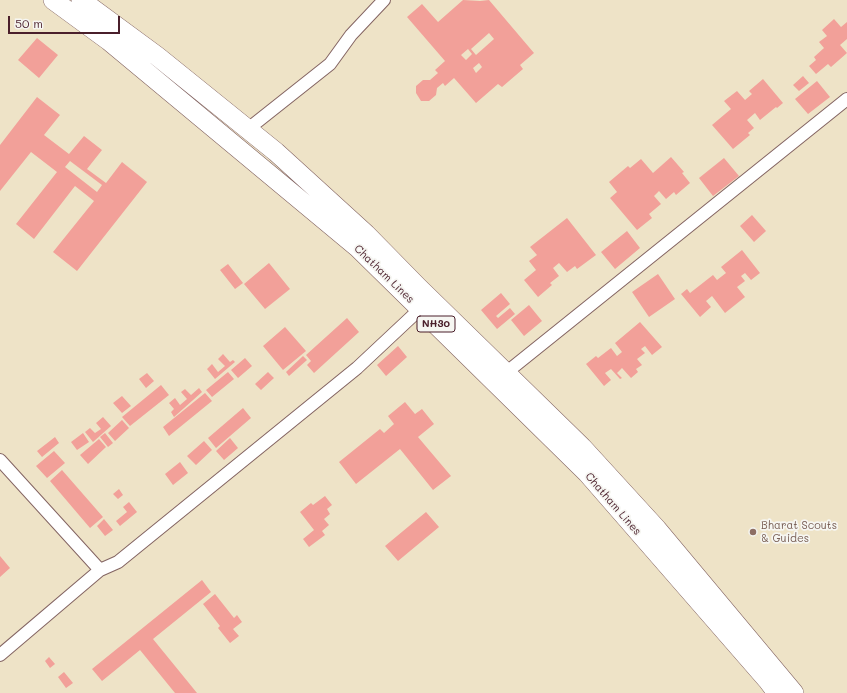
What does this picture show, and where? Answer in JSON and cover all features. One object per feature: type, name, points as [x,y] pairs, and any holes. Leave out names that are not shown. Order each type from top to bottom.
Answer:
[{"type":"highway","name":"Chatham Lines","points":[[53,0],[109,41],[358,248],[420,309],[582,447],[657,529],[794,693]]},
{"type":"highway","name":"Chatham Lines","points":[[81,0],[157,56],[276,152],[366,234],[500,377],[587,473],[777,693]]},
{"type":"street","points":[[248,130],[330,64],[351,35],[384,0]]},
{"type":"street","points":[[500,377],[847,99]]},
{"type":"street","points":[[0,655],[100,570],[118,562],[357,368],[420,309]]},
{"type":"street","points":[[0,460],[100,570]]},
{"type":"building","points":[[463,0],[489,0],[534,53],[520,65],[523,69],[502,87],[498,84],[476,103],[454,78],[445,86],[443,83],[437,88],[436,95],[429,101],[421,101],[416,93],[416,86],[423,80],[430,80],[438,73],[435,70],[445,61],[407,17],[422,4],[438,22]],"holes":[[[489,33],[494,39],[476,55],[471,49]],[[468,49],[472,54],[466,60],[461,55]],[[479,63],[482,67],[476,73],[473,68]]]},
{"type":"building","points":[[834,19],[841,27],[847,22],[847,39],[840,45],[847,53],[831,67],[828,64],[816,74],[809,66],[816,60],[814,57],[824,48],[819,42],[827,36],[822,30]]},
{"type":"building","points":[[37,38],[58,55],[39,78],[18,60]]},
{"type":"building","points":[[803,76],[809,83],[799,91],[793,85]]},
{"type":"building","points":[[763,79],[783,103],[760,120],[755,113],[747,120],[754,128],[748,133],[750,135],[733,149],[712,125],[731,109],[724,101],[737,91],[745,100],[752,94],[749,91]]},
{"type":"building","points":[[817,81],[830,97],[808,114],[795,99]]},
{"type":"building","points":[[37,97],[60,115],[44,135],[69,154],[84,136],[102,150],[87,169],[106,183],[122,162],[147,182],[77,271],[53,252],[94,201],[75,186],[34,239],[16,224],[57,172],[31,152],[0,191],[0,145]],"holes":[[[70,161],[102,185],[97,192],[65,167]]]},
{"type":"building","points":[[671,157],[684,172],[682,173],[690,183],[676,195],[674,192],[666,199],[659,191],[654,196],[661,204],[649,214],[652,218],[637,230],[610,198],[617,192],[609,182],[628,166],[630,168],[641,159],[653,173]]},
{"type":"building","points":[[724,158],[739,176],[713,196],[699,178]]},
{"type":"building","points":[[752,215],[766,231],[754,242],[740,226]]},
{"type":"building","points":[[567,218],[596,255],[577,269],[575,266],[567,272],[559,263],[553,268],[559,276],[550,283],[552,285],[538,297],[524,280],[536,270],[529,261],[537,255],[530,247]]},
{"type":"building","points":[[627,231],[640,248],[615,269],[601,252]]},
{"type":"building","points":[[742,250],[760,273],[751,280],[745,273],[741,276],[745,281],[737,287],[745,297],[725,313],[712,296],[706,301],[711,307],[700,317],[681,294],[687,289],[690,293],[713,275],[717,280],[726,273],[721,267]]},
{"type":"building","points":[[269,263],[290,289],[265,309],[244,284]]},
{"type":"building","points":[[228,264],[243,283],[235,289],[220,270]]},
{"type":"building","points":[[658,274],[675,299],[649,317],[632,292]]},
{"type":"building","points":[[501,293],[510,304],[496,316],[498,318],[510,308],[515,314],[497,329],[481,310]]},
{"type":"building","points":[[529,305],[542,321],[524,336],[511,320]]},
{"type":"building","points":[[347,318],[359,332],[314,373],[307,365],[311,361],[306,355]]},
{"type":"building","points":[[640,322],[662,347],[652,355],[645,346],[641,349],[645,353],[637,359],[642,365],[636,369],[638,372],[631,378],[622,368],[617,373],[622,378],[620,379],[611,369],[605,373],[611,380],[604,386],[586,364],[596,356],[598,358],[611,348],[617,356],[622,352],[615,343]]},
{"type":"building","points":[[285,327],[306,351],[283,370],[263,346]]},
{"type":"building","points":[[398,346],[407,357],[386,376],[377,365]]},
{"type":"building","points":[[223,354],[230,362],[233,360],[235,362],[215,379],[207,369],[212,364],[218,372],[225,366],[218,359]]},
{"type":"building","points":[[303,356],[307,360],[289,376],[286,372]]},
{"type":"building","points":[[245,358],[252,366],[238,378],[231,370]]},
{"type":"building","points":[[228,372],[234,379],[212,397],[206,390]]},
{"type":"building","points":[[268,372],[274,378],[261,390],[255,384]]},
{"type":"building","points":[[147,373],[154,381],[146,388],[139,379]]},
{"type":"building","points":[[161,385],[169,395],[130,426],[122,417]]},
{"type":"building","points":[[199,388],[202,392],[174,417],[171,412],[174,409],[169,403],[175,398],[180,405],[187,399],[181,392],[185,389],[191,395]]},
{"type":"building","points":[[205,393],[212,401],[169,436],[163,427]]},
{"type":"building","points":[[122,396],[131,406],[122,413],[113,403]]},
{"type":"building","points":[[405,402],[415,414],[422,409],[434,424],[418,437],[451,476],[433,490],[400,449],[356,484],[339,462],[380,429],[384,433],[394,424],[388,416]]},
{"type":"building","points":[[243,408],[251,418],[216,448],[208,438]]},
{"type":"building","points":[[103,417],[111,426],[93,442],[85,432],[90,428],[95,433],[101,429],[96,423]]},
{"type":"building","points":[[122,420],[129,428],[115,441],[108,433]]},
{"type":"building","points":[[83,433],[89,442],[77,450],[71,442]]},
{"type":"building","points":[[105,433],[113,443],[108,447],[100,437]]},
{"type":"building","points":[[55,437],[59,443],[42,457],[37,451]]},
{"type":"building","points":[[230,438],[238,448],[224,460],[216,451]]},
{"type":"building","points":[[99,439],[106,447],[88,464],[80,455]]},
{"type":"building","points":[[204,441],[212,450],[196,465],[187,456]]},
{"type":"building","points":[[54,451],[65,463],[47,478],[36,466]]},
{"type":"building","points":[[180,462],[188,473],[173,485],[165,474]]},
{"type":"building","points":[[62,470],[103,517],[90,528],[50,481]]},
{"type":"building","points":[[119,489],[123,495],[118,499],[113,494]]},
{"type":"building","points":[[325,496],[332,505],[327,509],[330,514],[324,519],[329,525],[322,531],[325,535],[309,547],[303,539],[314,530],[300,512],[311,503],[313,505]]},
{"type":"building","points":[[129,502],[137,512],[120,526],[116,521],[127,512],[123,507]]},
{"type":"building","points":[[426,512],[439,527],[398,561],[385,546]]},
{"type":"building","points":[[104,519],[113,530],[105,536],[97,526]]},
{"type":"building","points":[[0,556],[10,568],[0,577]]},
{"type":"building","points":[[202,580],[211,592],[153,639],[197,693],[175,693],[140,650],[102,681],[92,669]]},
{"type":"building","points":[[215,594],[234,618],[237,615],[242,622],[233,629],[239,636],[230,643],[218,628],[220,626],[203,604]]},
{"type":"building","points":[[49,657],[55,664],[50,668],[45,661]]},
{"type":"building","points":[[64,672],[73,683],[66,688],[58,677]]},
{"type":"place","name":"Bharat Scouts & Guides","points":[[753,532]]}]
